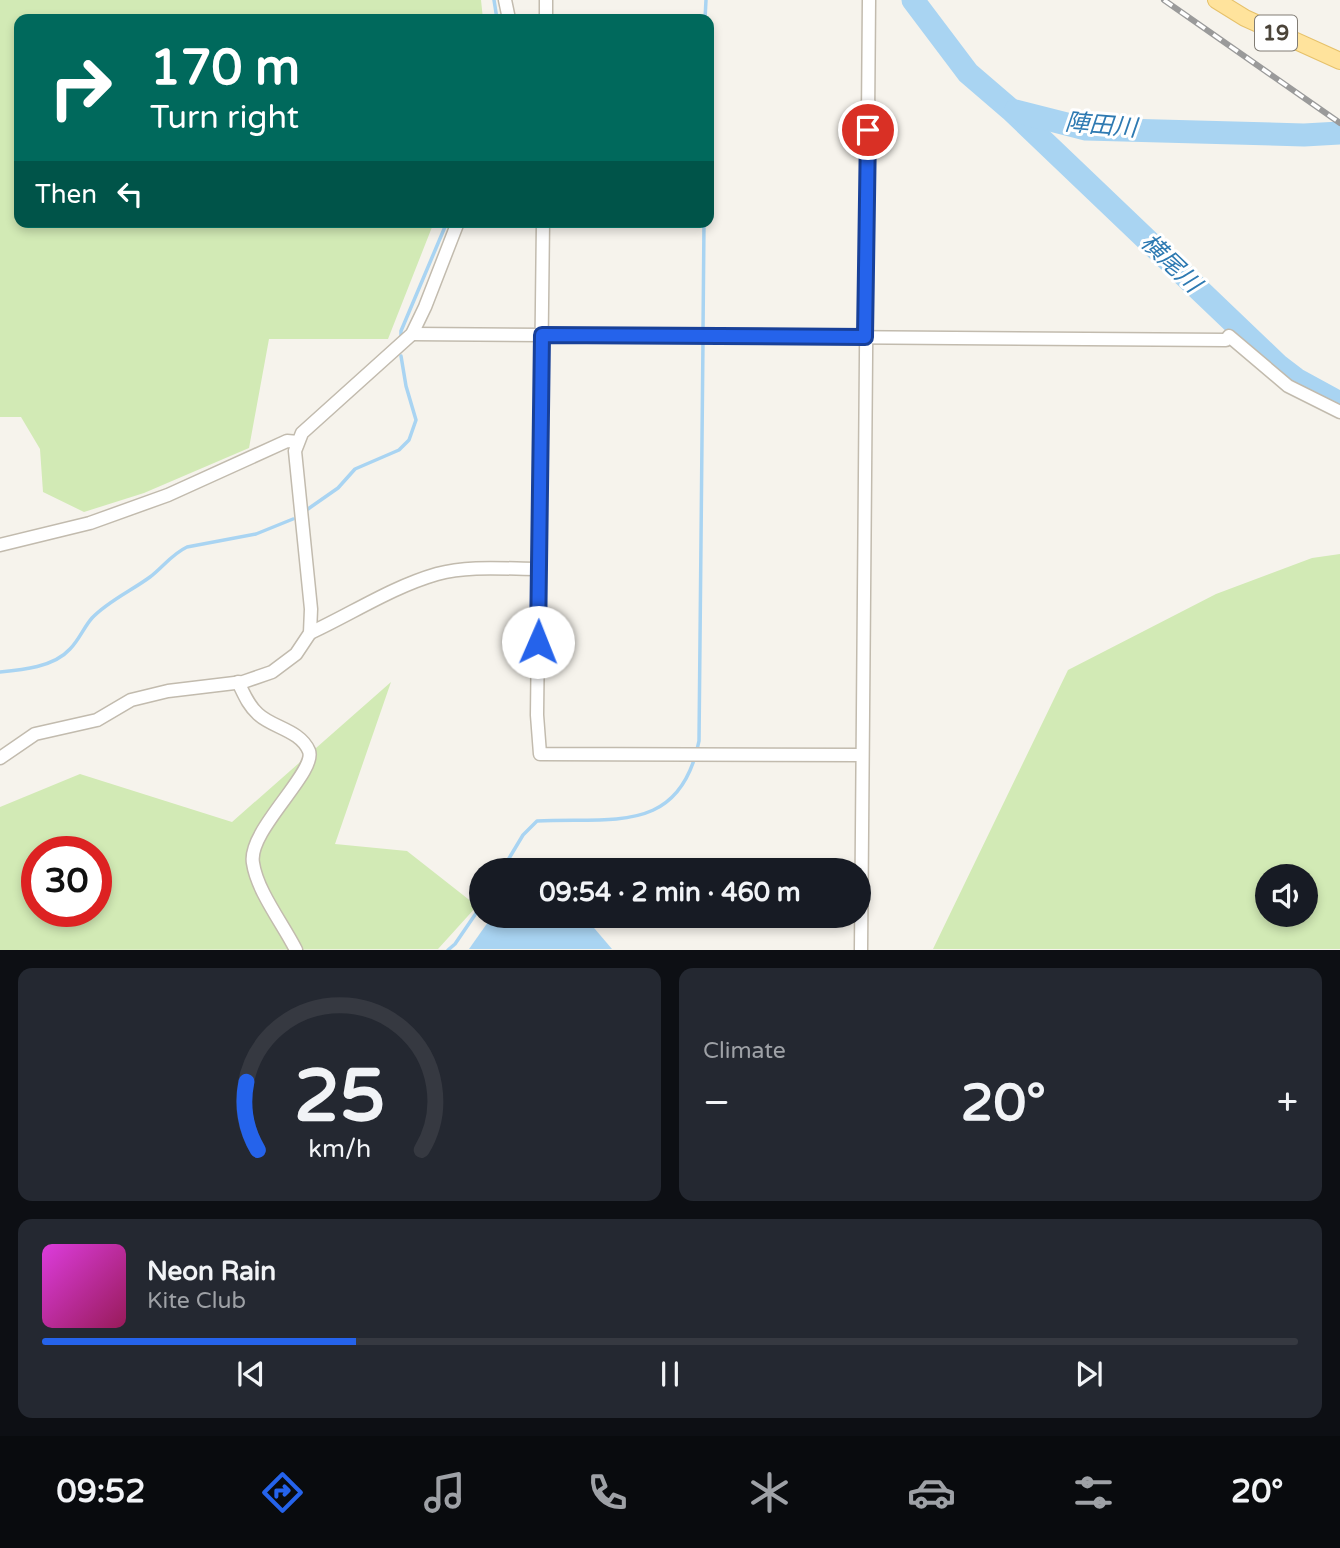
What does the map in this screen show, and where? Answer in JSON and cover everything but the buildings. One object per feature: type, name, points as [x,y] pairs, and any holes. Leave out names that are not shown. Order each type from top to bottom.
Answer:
[{"type":"main road","name":"19","points":[[1216,0],[1244,18],[1340,61]]},
{"type":"street","points":[[861,950],[869,0]]},
{"type":"street","points":[[310,633],[311,609],[295,451],[298,442],[302,433],[412,334],[455,228]]},
{"type":"street","points":[[543,228],[537,715],[540,754],[862,755]]},
{"type":"street","points":[[412,334],[1226,341],[1229,336],[1288,386],[1340,412]]},
{"type":"street","points":[[0,545],[90,523],[168,495],[288,441],[298,442]]},
{"type":"street","points":[[0,758],[35,734],[97,720],[131,701],[168,691],[239,682],[272,671],[296,653],[310,633],[393,590],[439,573],[540,569]]},
{"type":"street","points":[[239,682],[248,704],[260,716],[303,742],[309,751],[310,759],[303,772],[282,801],[253,851],[253,864],[264,893],[296,950]]},
{"type":"green space","points":[[0,0],[481,0],[482,14],[14,14],[14,228],[432,228],[388,339],[269,339],[249,448],[144,493],[84,512],[43,492],[40,449],[21,417],[0,417]]},
{"type":"green space","points":[[1340,554],[1340,949],[933,949],[1068,670],[1216,594],[1312,558]]},
{"type":"green space","points":[[391,682],[335,844],[407,851],[469,900],[469,915],[438,949],[0,950],[0,807],[80,774],[232,822]]},
{"type":"water","points":[[484,928],[594,928],[612,949],[469,949]]},
{"type":"waterway","points":[[494,0],[496,14]]},
{"type":"waterway","points":[[705,14],[706,0]]},
{"type":"waterway","name":"横尾川","points":[[913,0],[968,73],[1011,110],[1279,366],[1296,379],[1340,403]]},
{"type":"waterway","name":"陣田川","points":[[1015,111],[1086,129],[1304,135],[1340,133]]},
{"type":"waterway","points":[[401,336],[444,228]]},
{"type":"waterway","points":[[703,332],[704,228]]},
{"type":"waterway","points":[[509,858],[523,835],[537,821],[616,819],[639,815],[659,807],[676,793],[690,772],[699,741],[703,340]]},
{"type":"waterway","points":[[308,509],[338,488],[355,469],[399,450],[409,440],[416,420],[401,356]]},
{"type":"waterway","points":[[0,672],[47,664],[63,655],[98,612],[150,577],[187,547],[256,534],[293,519]]},
{"type":"waterway","points":[[448,950],[469,924]]},
{"type":"railway","points":[[1164,0],[1340,123]]},
{"type":"route","points":[[538,642],[542,335],[865,337],[868,130]]}]
